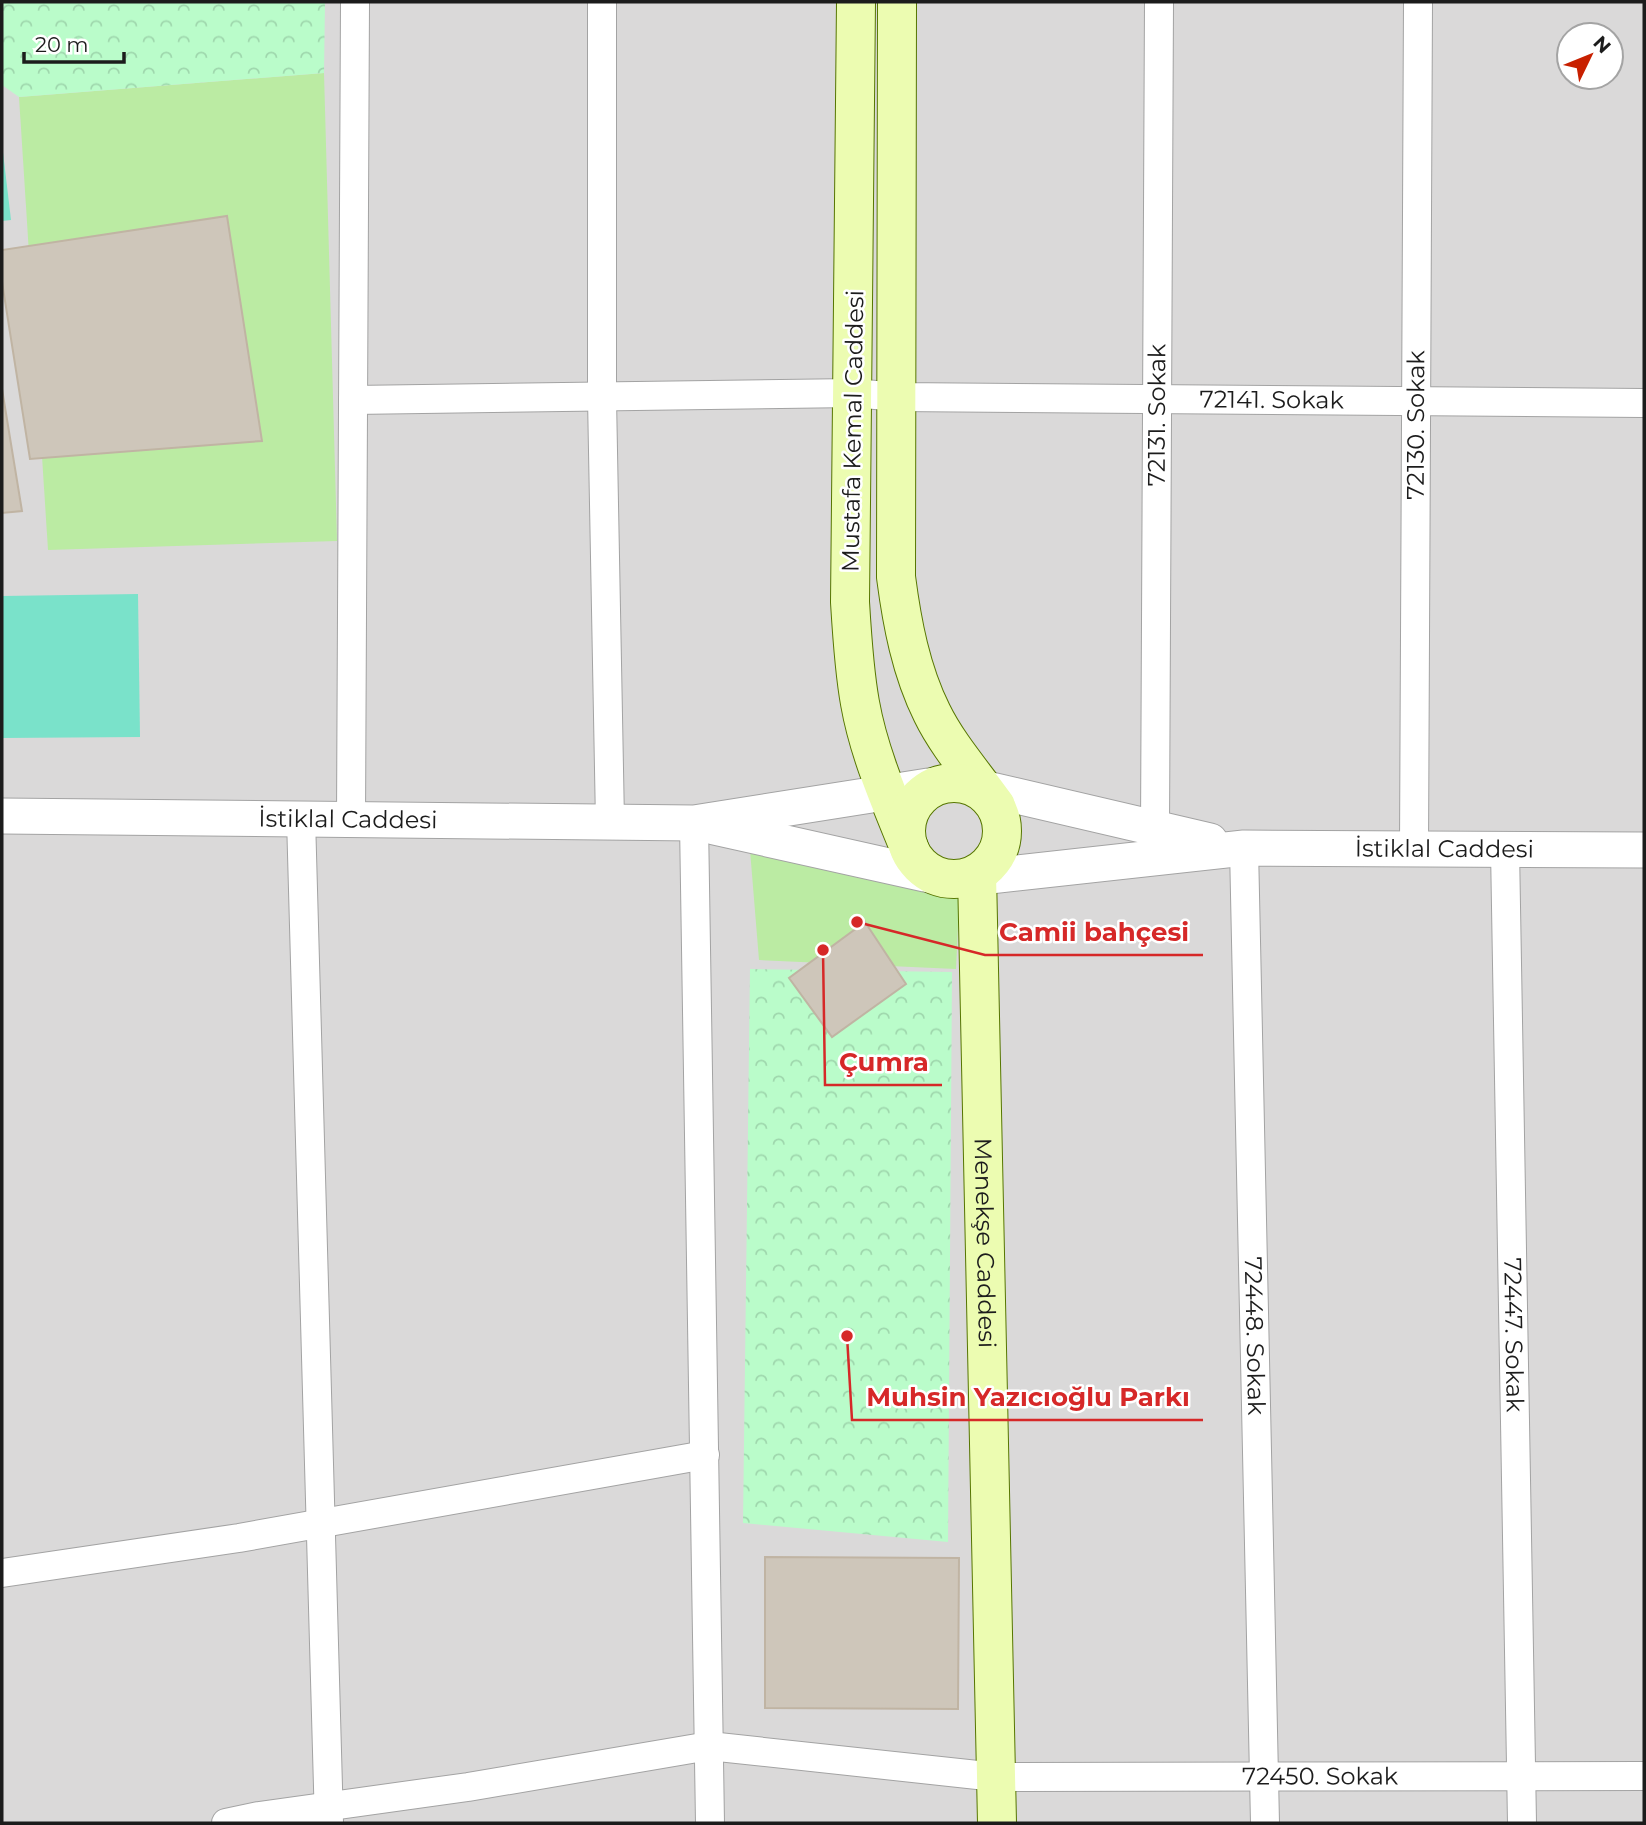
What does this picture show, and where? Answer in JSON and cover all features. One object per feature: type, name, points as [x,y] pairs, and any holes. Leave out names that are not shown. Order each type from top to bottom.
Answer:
[{"type":"main road","name":"Mustafa Kemal Caddesi","points":[[856,2],[850,601],[860,705],[887,792],[910,850]]},
{"type":"main road","name":"Mustafa Kemal Caddesi","points":[[897,2],[896,578],[901,619],[913,664],[932,713],[974,791]]},
{"type":"main road","points":[[926,791],[974,791],[1002,829],[998,852],[990,864],[966,877],[932,874],[919,864],[910,850],[905,834],[907,818],[914,803],[926,791]]},
{"type":"main road","name":"Menekşe Caddesi","points":[[966,877],[997,1823]]},
{"type":"street","points":[[351,819],[355,2]]},
{"type":"street","points":[[602,2],[602,398],[610,822]]},
{"type":"street","name":"72131. Sokak","points":[[1154,830],[1159,2]]},
{"type":"street","name":"72130. Sokak","points":[[1413,849],[1418,2]]},
{"type":"street","name":"72141. Sokak","points":[[353,400],[854,393],[897,397],[1644,404]]},
{"type":"street","name":"İstiklal Caddesi","points":[[2,816],[694,823],[887,792],[974,791],[1244,848]]},
{"type":"street","points":[[301,818],[328,1815]]},
{"type":"street","points":[[694,823],[710,1823]]},
{"type":"street","name":"İstiklal Caddesi","points":[[694,823],[966,877],[1244,848],[1644,850]]},
{"type":"street","name":"72448. Sokak","points":[[1244,848],[1265,1823]]},
{"type":"street","name":"72447. Sokak","points":[[1505,849],[1522,1823]]},
{"type":"street","points":[[2,1573],[239,1538],[705,1455]]},
{"type":"street","name":"72450. Sokak","points":[[226,1823],[259,1816],[328,1815],[468,1787],[709,1746],[996,1777],[1644,1776]]},
{"type":"shaded area","points":[[2,2],[1644,2],[1644,1823],[2,1823]]},
{"type":"shaded area","points":[[2,144],[11,220],[2,221]]},
{"type":"shaded area","points":[[138,594],[140,737],[2,738],[2,596]]},
{"type":"green space","points":[[2,2],[325,2],[324,73],[19,97],[2,85]]},
{"type":"green space","points":[[324,73],[337,541],[48,550],[19,97]]},
{"type":"green space","points":[[750,850],[960,885],[956,969],[759,960]]},
{"type":"green space","points":[[750,969],[952,972],[948,1542],[743,1523]]},
{"type":"building","points":[[227,216],[262,441],[30,459],[2,282],[2,250]]},
{"type":"building","points":[[2,389],[22,511],[2,513]]},
{"type":"building","points":[[865,922],[906,984],[832,1037],[789,978]]},
{"type":"building","points":[[765,1557],[959,1558],[958,1709],[765,1708]]},
{"type":"place","name":"Camii bahçesi","points":[[857,922]]},
{"type":"place","name":"Çumra","points":[[823,950]]},
{"type":"place","name":"Muhsin Yazıcıoğlu Parkı","points":[[847,1336]]}]
